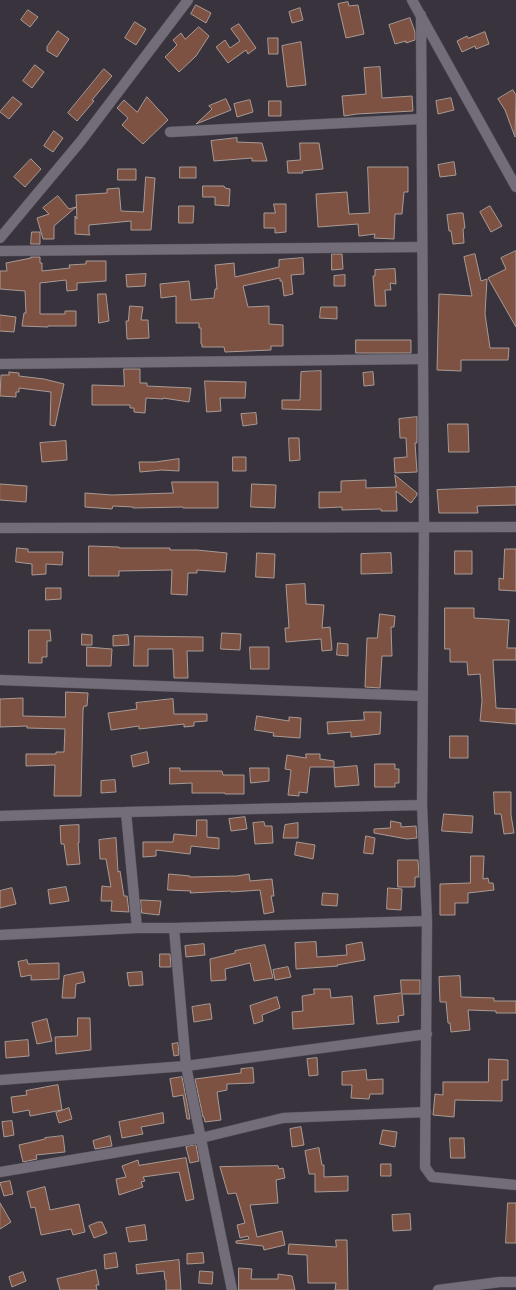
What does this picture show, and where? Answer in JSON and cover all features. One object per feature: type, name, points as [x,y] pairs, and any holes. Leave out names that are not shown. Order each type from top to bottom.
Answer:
[{"type":"street","points":[[0,238],[81,141],[188,0]]},
{"type":"street","points":[[412,0],[516,187]]},
{"type":"street","points":[[421,15],[421,247],[424,527],[422,805],[427,921],[425,1167],[432,1177],[516,1185]]},
{"type":"street","points":[[170,132],[421,119]]},
{"type":"street","points":[[0,251],[421,247]]},
{"type":"street","points":[[0,364],[422,359]]},
{"type":"street","points":[[0,528],[516,527]]},
{"type":"street","points":[[0,680],[422,696]]},
{"type":"street","points":[[0,816],[422,805]]},
{"type":"street","points":[[126,812],[137,928]]},
{"type":"street","points":[[0,935],[137,928],[427,921]]},
{"type":"street","points":[[174,928],[186,1066],[232,1290]]},
{"type":"street","points":[[0,1080],[186,1066],[426,1034]]},
{"type":"street","points":[[0,1172],[201,1138],[283,1118],[426,1112]]},
{"type":"street","points":[[438,1290],[500,1282],[516,1282]]},
{"type":"building","points":[[348,2],[349,6],[358,5],[364,34],[346,38],[338,4]]},
{"type":"building","points":[[196,5],[211,13],[206,23],[191,14]]},
{"type":"building","points":[[300,8],[303,20],[292,23],[289,12]]},
{"type":"building","points":[[28,10],[38,17],[30,27],[21,20]]},
{"type":"building","points":[[410,18],[415,32],[415,40],[395,44],[389,25]]},
{"type":"building","points":[[135,22],[146,29],[136,45],[125,38]]},
{"type":"building","points":[[239,24],[256,48],[248,54],[246,50],[228,63],[216,47],[225,40],[230,48],[240,41],[231,29]]},
{"type":"building","points":[[199,27],[209,36],[196,56],[179,72],[165,57],[177,45],[173,40],[181,33],[185,39]]},
{"type":"building","points":[[58,31],[69,39],[57,57],[47,51],[47,47]]},
{"type":"building","points":[[485,32],[489,44],[476,49],[475,46],[462,52],[457,41],[467,36],[468,38]]},
{"type":"building","points":[[268,38],[278,38],[278,54],[269,54]]},
{"type":"building","points":[[301,42],[306,85],[287,87],[282,46]]},
{"type":"building","points":[[35,65],[44,72],[32,88],[23,81]]},
{"type":"building","points":[[380,67],[382,98],[412,96],[413,111],[344,116],[342,96],[366,94],[364,68]]},
{"type":"building","points":[[104,69],[112,76],[77,121],[68,113]]},
{"type":"building","points":[[513,90],[516,95],[515,137],[505,110],[498,99]]},
{"type":"building","points":[[13,97],[22,104],[9,119],[0,112]]},
{"type":"building","points":[[147,97],[168,120],[143,144],[122,125],[128,118],[117,108],[124,100],[137,112]]},
{"type":"building","points":[[451,98],[454,110],[438,114],[436,101]]},
{"type":"building","points":[[226,99],[231,110],[196,124],[212,109],[209,106]]},
{"type":"building","points":[[250,100],[253,112],[237,117],[234,104]]},
{"type":"building","points":[[269,101],[281,101],[281,116],[269,116]]},
{"type":"building","points":[[54,131],[63,138],[53,152],[44,146]]},
{"type":"building","points":[[237,138],[237,142],[262,143],[267,161],[252,161],[252,158],[214,161],[211,141]]},
{"type":"building","points":[[300,143],[319,143],[323,169],[302,171],[303,173],[288,173],[287,161],[300,160]]},
{"type":"building","points":[[31,159],[41,169],[25,187],[14,177]]},
{"type":"building","points":[[454,162],[456,175],[440,177],[438,165]]},
{"type":"building","points":[[180,167],[196,167],[196,178],[180,178]]},
{"type":"building","points":[[368,167],[408,167],[408,192],[404,192],[402,214],[395,214],[394,239],[374,238],[375,234],[359,236],[358,224],[318,227],[316,194],[347,192],[349,214],[369,213]]},
{"type":"building","points":[[118,169],[136,169],[136,180],[118,180]]},
{"type":"building","points":[[146,177],[155,178],[151,230],[131,230],[131,221],[89,225],[90,235],[75,234],[75,216],[77,219],[76,195],[107,193],[107,189],[119,188],[121,211],[143,212]]},
{"type":"building","points":[[203,186],[224,186],[225,188],[230,189],[229,206],[215,205],[215,197],[203,197]]},
{"type":"building","points":[[58,196],[69,209],[76,207],[54,226],[54,239],[43,239],[37,218],[49,214],[43,208]]},
{"type":"building","points":[[274,204],[286,204],[286,232],[275,233],[275,228],[264,228],[264,213],[275,213]]},
{"type":"building","points":[[179,206],[194,206],[193,223],[179,223]]},
{"type":"building","points":[[490,206],[502,226],[491,232],[480,212]]},
{"type":"building","points":[[463,213],[465,228],[463,229],[464,243],[453,244],[451,231],[449,231],[447,215]]},
{"type":"building","points":[[32,232],[40,232],[40,244],[31,244]]},
{"type":"building","points":[[516,251],[516,327],[488,278],[506,269],[501,258]]},
{"type":"building","points":[[332,254],[342,254],[343,269],[332,270]]},
{"type":"building","points":[[475,254],[481,281],[487,279],[485,314],[490,348],[509,348],[508,360],[461,360],[461,371],[437,370],[439,294],[472,296],[464,257]]},
{"type":"building","points":[[31,257],[40,257],[42,271],[70,268],[69,265],[86,264],[86,261],[106,261],[106,281],[77,283],[77,290],[67,291],[66,280],[40,283],[40,314],[65,314],[65,311],[76,311],[76,326],[22,326],[24,313],[26,313],[25,291],[0,289],[0,271],[7,271],[6,263]]},
{"type":"building","points":[[303,258],[304,274],[291,275],[293,294],[284,296],[282,281],[280,281],[280,278],[243,286],[248,307],[269,306],[269,324],[283,325],[283,346],[271,346],[271,350],[225,352],[224,347],[202,347],[201,328],[199,328],[199,323],[176,323],[176,296],[161,298],[160,284],[189,281],[191,300],[214,298],[215,289],[217,289],[215,265],[234,263],[235,277],[279,267],[279,260]]},
{"type":"building","points":[[395,269],[396,284],[390,283],[391,290],[385,290],[386,306],[375,306],[373,276],[375,276],[375,270]]},
{"type":"building","points":[[146,274],[145,286],[127,287],[126,275]]},
{"type":"building","points":[[345,275],[345,286],[334,286],[334,276]]},
{"type":"building","points":[[98,294],[106,294],[109,321],[99,323]]},
{"type":"building","points":[[130,306],[143,307],[141,320],[148,320],[149,338],[127,339],[126,321],[128,321]]},
{"type":"building","points":[[321,307],[337,307],[337,319],[320,318]]},
{"type":"building","points":[[0,315],[16,317],[14,332],[0,331]]},
{"type":"building","points":[[356,340],[411,340],[411,353],[356,353]]},
{"type":"building","points":[[124,369],[140,369],[140,383],[147,383],[147,386],[191,388],[189,402],[163,398],[146,398],[145,413],[134,412],[134,408],[130,408],[130,405],[92,405],[92,385],[124,386]]},
{"type":"building","points":[[321,371],[321,410],[282,409],[282,400],[300,400],[301,372]]},
{"type":"building","points":[[9,372],[19,373],[19,376],[44,379],[64,384],[55,426],[50,425],[51,392],[19,388],[19,392],[16,392],[16,397],[0,396],[1,375],[9,375]]},
{"type":"building","points":[[373,372],[374,385],[364,386],[363,373]]},
{"type":"building","points":[[205,381],[246,382],[245,398],[220,398],[221,411],[207,412]]},
{"type":"building","points":[[256,413],[257,424],[243,426],[241,414]]},
{"type":"building","points":[[417,417],[417,443],[415,443],[417,472],[395,473],[394,458],[407,457],[406,438],[400,438],[399,419]]},
{"type":"building","points":[[448,424],[468,424],[469,452],[449,452]]},
{"type":"building","points":[[289,438],[299,438],[300,460],[290,461]]},
{"type":"building","points":[[66,441],[67,460],[42,462],[40,443]]},
{"type":"building","points":[[233,457],[246,457],[246,471],[233,471]]},
{"type":"building","points":[[179,459],[179,471],[162,470],[140,472],[139,462]]},
{"type":"building","points":[[395,475],[417,493],[411,503],[396,491],[397,511],[381,511],[381,509],[342,510],[342,507],[319,508],[319,492],[341,492],[341,481],[366,480],[366,488],[396,487]]},
{"type":"building","points":[[172,482],[218,482],[218,508],[133,508],[113,506],[112,509],[85,507],[85,493],[112,495],[173,493]]},
{"type":"building","points":[[0,484],[27,486],[26,502],[0,500]]},
{"type":"building","points":[[252,484],[276,485],[275,508],[251,507]]},
{"type":"building","points":[[516,487],[516,505],[477,506],[478,513],[439,513],[437,490]]},
{"type":"building","points":[[89,546],[119,548],[170,548],[170,550],[197,550],[227,553],[225,572],[197,570],[197,573],[188,573],[187,595],[171,594],[172,570],[119,571],[119,576],[89,576]]},
{"type":"building","points":[[17,548],[28,549],[28,552],[63,552],[62,565],[46,564],[46,574],[32,575],[32,564],[16,562]]},
{"type":"building","points":[[505,549],[516,549],[516,591],[499,590],[499,578],[503,579]]},
{"type":"building","points":[[455,551],[472,551],[472,574],[455,574]]},
{"type":"building","points":[[257,553],[275,554],[274,578],[256,577]]},
{"type":"building","points":[[391,553],[392,573],[361,574],[361,554]]},
{"type":"building","points":[[305,584],[306,604],[324,605],[322,628],[330,627],[332,650],[322,651],[321,639],[286,642],[285,628],[289,628],[286,585]]},
{"type":"building","points":[[46,588],[61,588],[61,599],[46,600]]},
{"type":"building","points":[[445,608],[474,608],[474,618],[509,620],[507,648],[516,648],[516,660],[493,660],[496,708],[516,709],[516,724],[480,721],[482,701],[480,674],[468,675],[467,662],[450,662],[450,649],[445,649]]},
{"type":"building","points":[[380,614],[395,616],[394,627],[391,627],[392,656],[382,656],[380,688],[365,687],[367,638],[377,638]]},
{"type":"building","points":[[29,630],[50,630],[51,641],[47,641],[47,657],[42,657],[42,663],[29,663]]},
{"type":"building","points":[[222,633],[241,634],[240,650],[221,649]]},
{"type":"building","points":[[82,634],[92,635],[92,645],[82,645]]},
{"type":"building","points":[[128,635],[129,645],[113,646],[113,636]]},
{"type":"building","points":[[135,636],[203,637],[203,651],[187,651],[188,678],[174,678],[173,649],[148,649],[148,666],[134,666]]},
{"type":"building","points":[[338,643],[348,644],[348,656],[337,655]]},
{"type":"building","points":[[87,647],[112,649],[111,666],[87,666]]},
{"type":"building","points":[[250,647],[269,647],[269,669],[251,669]]},
{"type":"building","points":[[66,692],[88,693],[87,706],[84,706],[83,710],[81,796],[54,796],[55,765],[26,766],[26,754],[56,754],[56,752],[64,752],[65,729],[27,728],[27,726],[0,727],[0,699],[23,698],[23,716],[65,717]]},
{"type":"building","points":[[173,699],[174,714],[207,714],[207,721],[194,722],[194,726],[184,727],[184,724],[139,729],[139,726],[111,730],[108,713],[137,709],[136,703]]},
{"type":"building","points":[[364,712],[381,712],[380,734],[351,737],[351,732],[328,734],[327,722],[364,720]]},
{"type":"building","points":[[257,716],[289,721],[289,717],[301,718],[300,738],[273,736],[274,733],[255,730]]},
{"type":"building","points":[[450,736],[468,736],[468,758],[450,758]]},
{"type":"building","points":[[147,752],[149,763],[133,767],[131,756]]},
{"type":"building","points":[[306,754],[320,754],[320,759],[334,761],[334,767],[310,767],[307,793],[299,792],[299,796],[288,795],[291,770],[285,769],[287,755],[306,758]]},
{"type":"building","points":[[375,764],[395,764],[395,769],[399,769],[399,783],[395,783],[395,787],[375,787]]},
{"type":"building","points":[[357,766],[359,785],[335,787],[334,768]]},
{"type":"building","points":[[170,768],[180,768],[180,771],[222,771],[223,775],[244,775],[244,794],[192,793],[192,783],[170,784]]},
{"type":"building","points":[[250,768],[269,768],[269,781],[251,783]]},
{"type":"building","points":[[115,780],[116,792],[101,793],[101,781]]},
{"type":"building","points":[[494,792],[511,792],[511,815],[514,833],[504,834],[501,814],[495,814]]},
{"type":"building","points":[[444,814],[473,816],[472,833],[442,831]]},
{"type":"building","points":[[245,817],[247,829],[231,831],[229,819]]},
{"type":"building","points":[[197,820],[207,820],[207,837],[219,838],[219,849],[191,846],[190,854],[156,850],[156,856],[143,857],[143,842],[173,842],[174,834],[196,836]]},
{"type":"building","points":[[391,821],[401,823],[401,827],[416,826],[417,838],[407,839],[374,833],[374,829],[390,828]]},
{"type":"building","points":[[264,822],[265,826],[272,826],[273,843],[255,844],[253,823]]},
{"type":"building","points":[[298,823],[298,838],[283,838],[285,825]]},
{"type":"building","points":[[79,825],[78,843],[80,864],[67,865],[64,844],[61,844],[60,826]]},
{"type":"building","points":[[366,836],[375,838],[373,854],[364,853]]},
{"type":"building","points":[[116,838],[118,872],[120,871],[124,896],[127,896],[129,912],[111,911],[112,901],[101,901],[102,886],[111,887],[106,859],[100,859],[99,840]]},
{"type":"building","points":[[297,842],[315,845],[313,859],[295,855]]},
{"type":"building","points":[[471,856],[484,856],[483,879],[488,878],[489,883],[493,883],[494,890],[468,893],[468,903],[455,903],[455,915],[440,915],[440,884],[470,883]]},
{"type":"building","points":[[398,860],[418,860],[419,877],[415,877],[415,887],[398,887]]},
{"type":"building","points":[[169,874],[190,877],[237,876],[249,874],[250,881],[272,879],[274,896],[271,896],[274,912],[264,914],[260,890],[190,893],[191,891],[168,890]]},
{"type":"building","points":[[66,887],[69,901],[50,904],[48,890]]},
{"type":"building","points":[[12,888],[16,904],[0,908],[0,891]]},
{"type":"building","points":[[388,888],[402,889],[401,910],[387,909]]},
{"type":"building","points":[[323,893],[338,894],[337,906],[322,905]]},
{"type":"building","points":[[141,900],[161,901],[159,915],[142,913]]},
{"type":"building","points":[[316,942],[317,957],[347,955],[346,945],[362,942],[365,960],[337,965],[338,966],[296,969],[295,943]]},
{"type":"building","points":[[204,944],[205,955],[186,957],[185,946]]},
{"type":"building","points":[[265,945],[273,978],[254,981],[250,963],[225,969],[226,980],[211,981],[210,959],[235,953],[235,951]]},
{"type":"building","points":[[160,954],[170,954],[171,967],[160,967]]},
{"type":"building","points":[[27,960],[28,964],[59,963],[59,979],[31,980],[31,975],[21,977],[18,962]]},
{"type":"building","points":[[288,967],[291,977],[275,980],[273,970]]},
{"type":"building","points":[[83,972],[85,982],[76,984],[75,998],[62,998],[64,976]]},
{"type":"building","points":[[142,972],[143,985],[129,986],[127,973]]},
{"type":"building","points":[[460,976],[461,997],[494,998],[494,1001],[516,1001],[516,1013],[496,1013],[496,1011],[468,1010],[470,1030],[451,1032],[450,1023],[448,1023],[446,1002],[440,1002],[439,977]]},
{"type":"building","points":[[401,980],[420,980],[420,994],[402,994],[404,1015],[398,1016],[399,1022],[377,1024],[374,996],[401,993]]},
{"type":"building","points":[[314,989],[330,989],[331,998],[352,996],[354,1024],[293,1029],[292,1012],[303,1011],[302,996],[314,994]]},
{"type":"building","points":[[277,997],[280,1008],[262,1015],[263,1021],[254,1024],[250,1006]]},
{"type":"building","points":[[210,1004],[212,1019],[194,1022],[192,1007]]},
{"type":"building","points":[[78,1018],[90,1018],[91,1050],[56,1054],[55,1037],[77,1036]]},
{"type":"building","points":[[47,1019],[52,1041],[37,1044],[32,1023]]},
{"type":"building","points":[[28,1040],[29,1056],[6,1058],[5,1042]]},
{"type":"building","points":[[178,1043],[179,1055],[174,1056],[172,1044]]},
{"type":"building","points":[[317,1058],[318,1075],[309,1076],[307,1059]]},
{"type":"building","points":[[489,1059],[508,1060],[508,1080],[502,1080],[502,1101],[455,1100],[454,1117],[433,1115],[435,1094],[443,1095],[443,1082],[488,1082]]},
{"type":"building","points":[[253,1068],[254,1083],[227,1084],[227,1090],[217,1092],[221,1120],[205,1122],[195,1079],[241,1073],[241,1069]]},
{"type":"building","points":[[366,1070],[367,1080],[383,1079],[383,1094],[370,1094],[369,1099],[351,1098],[352,1085],[342,1085],[342,1072]]},
{"type":"building","points":[[182,1077],[190,1119],[187,1119],[183,1095],[173,1097],[170,1079]]},
{"type":"building","points":[[58,1085],[62,1110],[30,1116],[29,1110],[13,1113],[11,1097],[27,1095],[26,1091]]},
{"type":"building","points":[[69,1108],[72,1119],[59,1123],[56,1113]]},
{"type":"building","points":[[163,1113],[164,1123],[141,1127],[143,1134],[122,1138],[119,1122]]},
{"type":"building","points":[[12,1121],[14,1135],[4,1137],[2,1122]]},
{"type":"building","points":[[301,1127],[304,1145],[292,1147],[290,1129]]},
{"type":"building","points":[[383,1130],[397,1132],[395,1147],[380,1144]]},
{"type":"building","points":[[63,1136],[65,1152],[36,1155],[37,1159],[23,1162],[19,1145],[45,1138]]},
{"type":"building","points":[[110,1136],[112,1146],[95,1149],[93,1141]]},
{"type":"building","points":[[450,1138],[464,1138],[465,1158],[451,1158]]},
{"type":"building","points":[[196,1145],[199,1161],[190,1163],[186,1147]]},
{"type":"building","points":[[319,1148],[322,1165],[324,1165],[324,1177],[348,1176],[348,1191],[315,1192],[315,1174],[309,1174],[305,1151]]},
{"type":"building","points":[[186,1158],[194,1199],[186,1201],[179,1172],[143,1177],[145,1181],[141,1182],[143,1187],[119,1195],[116,1179],[126,1177],[122,1166],[138,1160],[139,1165]]},
{"type":"building","points":[[381,1164],[391,1164],[391,1176],[381,1176]]},
{"type":"building","points":[[278,1166],[279,1169],[283,1168],[285,1178],[276,1180],[278,1203],[250,1205],[257,1237],[282,1231],[285,1245],[264,1250],[263,1246],[236,1243],[236,1241],[249,1239],[248,1236],[240,1238],[237,1225],[245,1223],[236,1193],[228,1194],[220,1167]]},
{"type":"building","points":[[10,1181],[13,1194],[4,1196],[0,1183]]},
{"type":"building","points":[[45,1187],[50,1210],[79,1204],[85,1232],[73,1235],[71,1229],[41,1235],[35,1207],[31,1208],[27,1192]]},
{"type":"building","points":[[0,1203],[11,1222],[0,1229]]},
{"type":"building","points":[[508,1203],[516,1203],[516,1243],[506,1243]]},
{"type":"building","points":[[410,1214],[411,1230],[393,1231],[392,1215]]},
{"type":"building","points":[[102,1222],[107,1233],[94,1238],[89,1226]]},
{"type":"building","points":[[145,1225],[147,1240],[129,1242],[126,1228]]},
{"type":"building","points":[[336,1240],[347,1240],[348,1290],[335,1290],[336,1283],[308,1283],[307,1255],[288,1254],[289,1244],[336,1247]]},
{"type":"building","points":[[116,1253],[118,1267],[105,1269],[104,1255]]},
{"type":"building","points":[[203,1253],[204,1263],[187,1264],[187,1254]]},
{"type":"building","points":[[179,1260],[181,1290],[166,1290],[164,1271],[137,1274],[136,1265]]},
{"type":"building","points":[[239,1268],[252,1269],[251,1279],[278,1279],[278,1274],[292,1276],[295,1290],[239,1290]]},
{"type":"building","points":[[96,1270],[99,1285],[96,1285],[97,1290],[60,1290],[57,1279]]},
{"type":"building","points":[[200,1271],[213,1272],[212,1284],[199,1283]]},
{"type":"building","points":[[23,1272],[26,1281],[12,1287],[9,1277]]}]
